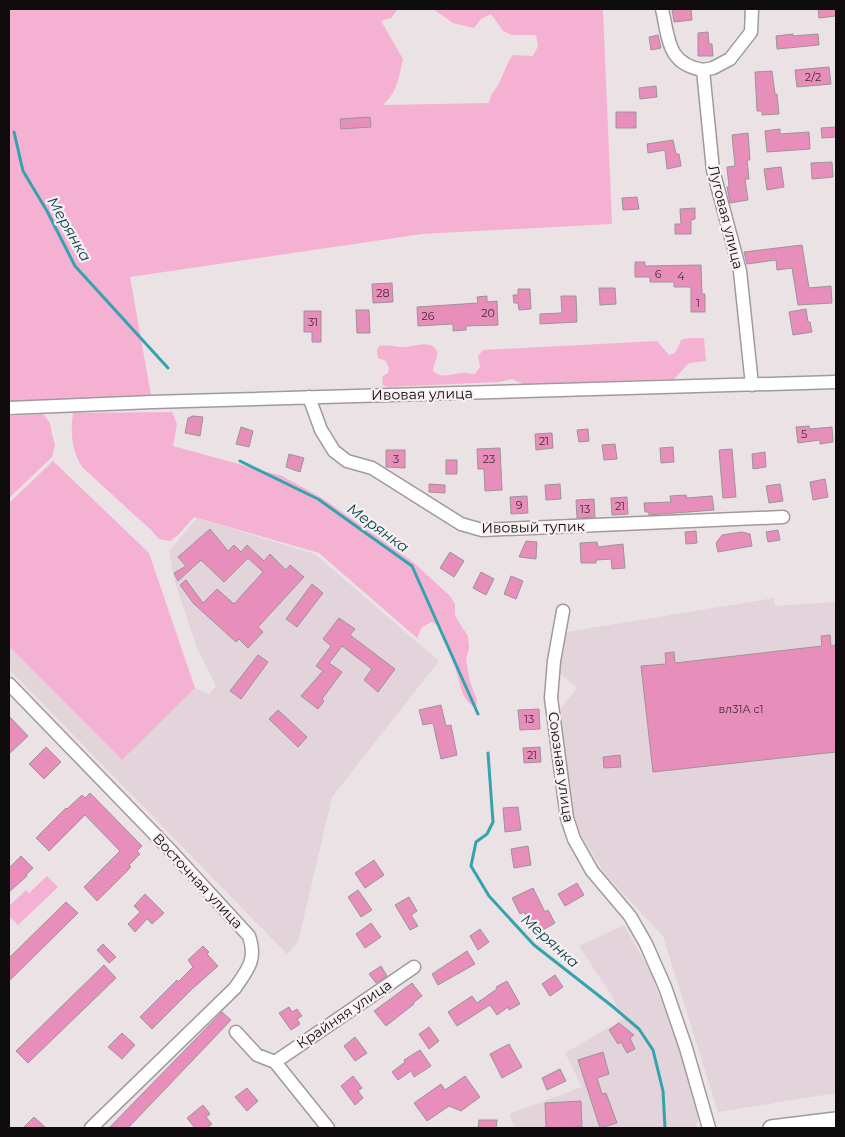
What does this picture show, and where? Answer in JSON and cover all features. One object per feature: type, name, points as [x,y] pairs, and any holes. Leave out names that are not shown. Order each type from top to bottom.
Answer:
[{"type":"street","points":[[662,9],[672,52],[679,60],[692,68],[703,70],[713,68],[730,59],[751,32],[752,9]]},
{"type":"street","name":"Луговая улица","points":[[703,70],[713,170],[740,272],[752,385]]},
{"type":"street","name":"Ивовая улица","points":[[9,408],[309,397],[836,382]]},
{"type":"street","name":"Ивовый тупик","points":[[309,397],[322,430],[334,451],[347,461],[372,468],[461,524],[482,530],[783,517]]},
{"type":"street","name":"Союзная улица","points":[[563,612],[554,661],[551,698],[567,818],[574,839],[592,871],[630,916],[646,944],[686,1048],[709,1128]]},
{"type":"street","name":"Восточная улица","points":[[9,684],[170,850],[249,936],[253,948],[249,967],[235,988],[91,1128]]},
{"type":"street","name":"Крайняя улица","points":[[275,1062],[414,967]]},
{"type":"street","points":[[236,1032],[257,1054],[275,1062],[328,1128]]},
{"type":"street","points":[[771,1128],[836,1120]]},
{"type":"shaded area","points":[[9,9],[398,9],[391,18],[381,21],[403,59],[395,89],[383,105],[489,103],[491,95],[513,55],[533,56],[538,46],[536,35],[512,35],[503,31],[491,14],[481,19],[474,28],[453,23],[433,9],[603,9],[612,224],[422,234],[130,277],[151,395],[9,404]]},
{"type":"shaded area","points":[[704,338],[706,361],[689,363],[674,379],[523,384],[512,379],[499,382],[387,387],[383,385],[382,377],[388,373],[389,369],[386,361],[378,358],[377,350],[382,345],[403,347],[428,344],[437,350],[433,371],[444,376],[464,373],[475,374],[480,367],[478,356],[483,350],[657,341],[669,355],[676,352],[681,340]]},
{"type":"shaded area","points":[[172,412],[177,424],[173,446],[282,476],[322,498],[413,562],[450,596],[455,604],[455,616],[468,636],[469,648],[466,659],[470,682],[477,700],[476,708],[464,696],[442,628],[432,622],[422,627],[417,638],[319,553],[194,517],[170,541],[159,539],[82,467],[73,441],[73,413]]},
{"type":"shaded area","points":[[43,414],[50,423],[55,445],[52,457],[9,498],[9,416]]},
{"type":"shaded area","points":[[53,461],[149,553],[195,688],[122,760],[9,646],[9,503]]},
{"type":"shaded area","points":[[197,518],[315,554],[439,661],[332,797],[298,942],[287,954],[9,669],[9,646],[122,760],[195,688],[209,694],[216,686],[197,648],[174,579],[169,551]]},
{"type":"shaded area","points":[[774,598],[775,606],[836,602],[836,1093],[718,1112],[663,936],[604,873],[576,826],[559,710],[577,688],[558,672],[566,632]]},
{"type":"shaded area","points":[[47,876],[58,887],[18,925],[9,916],[9,906],[26,890],[29,893]]},
{"type":"shaded area","points":[[624,925],[651,973],[683,1060],[699,1116],[696,1128],[515,1128],[509,1114],[582,1087],[565,1053],[623,1019],[612,996],[579,946]]},
{"type":"building","points":[[672,9],[691,9],[692,20],[674,22]]},
{"type":"building","points":[[818,9],[836,9],[836,16],[819,18]]},
{"type":"building","points":[[708,32],[713,56],[698,56],[698,33]]},
{"type":"building","points":[[793,34],[793,36],[818,34],[819,45],[777,49],[776,36]]},
{"type":"building","points":[[658,35],[661,48],[651,50],[649,37]]},
{"type":"building","points":[[829,67],[831,84],[797,87],[795,70]]},
{"type":"building","points":[[772,71],[779,114],[762,115],[762,111],[757,111],[755,72]]},
{"type":"building","points":[[656,86],[657,97],[640,99],[639,88]]},
{"type":"building","points":[[616,112],[636,112],[636,128],[616,128]]},
{"type":"building","points":[[370,117],[371,127],[341,129],[340,119]]},
{"type":"building","points":[[836,127],[836,137],[822,138],[821,128]]},
{"type":"building","points":[[780,129],[780,134],[809,132],[810,149],[767,152],[765,131]]},
{"type":"building","points":[[748,133],[750,160],[747,160],[749,179],[745,179],[748,200],[730,203],[727,187],[729,187],[727,167],[735,166],[732,135]]},
{"type":"building","points":[[673,140],[676,154],[679,154],[681,166],[667,169],[665,150],[648,153],[647,144]]},
{"type":"building","points":[[832,162],[833,177],[812,179],[811,163]]},
{"type":"building","points":[[781,167],[784,187],[767,190],[764,169]]},
{"type":"building","points":[[637,197],[639,209],[623,210],[622,198]]},
{"type":"building","points":[[695,208],[695,219],[691,220],[691,234],[675,234],[675,224],[681,224],[680,209]]},
{"type":"building","points":[[802,245],[809,288],[831,286],[832,303],[798,305],[792,268],[777,270],[776,260],[747,264],[744,252]]},
{"type":"building","points":[[635,262],[645,262],[645,266],[701,265],[702,294],[705,294],[705,312],[691,312],[691,287],[674,287],[674,282],[650,282],[650,277],[635,277]]},
{"type":"building","points":[[392,283],[393,302],[373,303],[372,284]]},
{"type":"building","points":[[599,288],[615,288],[616,304],[600,305]]},
{"type":"building","points":[[518,289],[530,289],[531,309],[519,310],[518,303],[514,303],[513,295],[518,295]]},
{"type":"building","points":[[487,296],[487,302],[497,301],[498,325],[466,326],[466,330],[453,331],[453,324],[418,326],[417,307],[478,303],[477,297]]},
{"type":"building","points":[[561,296],[576,296],[577,322],[540,324],[540,314],[562,313]]},
{"type":"building","points":[[806,309],[812,332],[793,335],[789,312]]},
{"type":"building","points":[[356,310],[369,310],[370,333],[357,333]]},
{"type":"building","points":[[304,311],[321,311],[321,342],[312,342],[312,332],[304,332]]},
{"type":"building","points":[[193,416],[203,417],[200,436],[185,433],[188,418]]},
{"type":"building","points":[[809,426],[810,429],[832,427],[833,442],[820,444],[820,440],[798,443],[796,427]]},
{"type":"building","points":[[241,427],[253,431],[249,447],[236,444]]},
{"type":"building","points":[[588,429],[589,441],[579,442],[577,430]]},
{"type":"building","points":[[552,433],[553,448],[536,450],[535,434]]},
{"type":"building","points":[[615,444],[617,459],[604,460],[602,445]]},
{"type":"building","points":[[673,447],[674,462],[661,463],[660,448]]},
{"type":"building","points":[[500,448],[502,490],[485,491],[484,469],[478,469],[477,449]]},
{"type":"building","points":[[732,449],[736,497],[723,498],[719,450]]},
{"type":"building","points":[[386,450],[405,450],[405,468],[386,467]]},
{"type":"building","points":[[765,452],[766,467],[753,469],[752,454]]},
{"type":"building","points":[[289,454],[304,458],[300,472],[286,467]]},
{"type":"building","points":[[446,460],[457,460],[457,474],[446,474]]},
{"type":"building","points":[[825,479],[828,497],[813,500],[810,482]]},
{"type":"building","points":[[429,484],[445,485],[445,493],[429,492]]},
{"type":"building","points":[[560,484],[561,499],[546,500],[545,485]]},
{"type":"building","points":[[780,484],[783,501],[769,503],[766,486]]},
{"type":"building","points":[[686,495],[687,498],[712,496],[714,510],[649,515],[649,512],[645,512],[644,503],[671,502],[670,496]]},
{"type":"building","points":[[527,496],[528,513],[511,514],[510,497]]},
{"type":"building","points":[[627,497],[628,514],[612,515],[611,498]]},
{"type":"building","points":[[594,499],[595,517],[577,518],[576,500]]},
{"type":"building","points":[[210,529],[228,551],[234,545],[241,552],[247,545],[264,561],[270,554],[286,570],[290,565],[304,577],[258,627],[263,632],[248,648],[239,639],[236,642],[194,604],[180,585],[186,580],[203,603],[217,589],[234,604],[263,572],[248,558],[224,582],[201,560],[178,581],[174,573],[186,566],[178,557]]},
{"type":"building","points":[[778,530],[780,540],[768,542],[766,532]]},
{"type":"building","points":[[696,531],[697,543],[686,544],[685,532]]},
{"type":"building","points":[[742,532],[750,534],[752,546],[718,552],[716,543],[722,535]]},
{"type":"building","points":[[526,541],[537,542],[536,559],[519,557]]},
{"type":"building","points":[[597,542],[598,547],[623,544],[625,568],[612,569],[611,559],[596,560],[596,563],[581,563],[580,543]]},
{"type":"building","points":[[450,552],[464,561],[454,577],[440,568]]},
{"type":"building","points":[[481,572],[494,579],[486,595],[473,588]]},
{"type":"building","points":[[511,576],[523,581],[516,599],[504,594]]},
{"type":"building","points":[[312,584],[323,593],[297,627],[286,619]]},
{"type":"building","points":[[339,618],[355,629],[350,635],[395,669],[378,692],[364,680],[372,669],[342,646],[329,663],[342,672],[322,699],[324,701],[318,709],[301,696],[323,671],[316,666],[331,646],[323,639]]},
{"type":"building","points":[[830,635],[831,646],[836,645],[836,752],[653,772],[641,666],[666,664],[665,653],[674,652],[675,663],[822,646],[821,636]]},
{"type":"building","points":[[258,655],[268,662],[241,699],[230,691]]},
{"type":"building","points":[[441,705],[446,726],[451,725],[457,755],[441,759],[433,723],[423,725],[419,710]]},
{"type":"building","points":[[539,709],[540,729],[520,730],[518,710]]},
{"type":"building","points":[[278,710],[307,737],[298,747],[269,719]]},
{"type":"building","points":[[9,716],[28,736],[9,754]]},
{"type":"building","points":[[46,747],[61,762],[44,779],[29,764]]},
{"type":"building","points":[[540,747],[541,762],[524,763],[523,748]]},
{"type":"building","points":[[620,755],[621,767],[604,768],[603,757]]},
{"type":"building","points":[[90,793],[142,846],[137,851],[140,854],[129,865],[131,867],[97,901],[84,887],[120,851],[85,815],[49,851],[36,838],[66,808],[82,795],[85,798]]},
{"type":"building","points":[[518,807],[521,830],[505,832],[503,808]]},
{"type":"building","points":[[528,846],[531,865],[514,868],[511,849]]},
{"type":"building","points":[[21,856],[33,868],[9,892],[9,868]]},
{"type":"building","points":[[374,860],[384,875],[365,888],[355,873]]},
{"type":"building","points":[[577,883],[584,895],[565,906],[558,894]]},
{"type":"building","points":[[533,888],[545,912],[548,910],[555,923],[536,934],[524,912],[520,914],[512,898]]},
{"type":"building","points":[[358,890],[372,910],[361,917],[348,897]]},
{"type":"building","points":[[145,894],[164,913],[152,924],[147,919],[135,932],[128,924],[140,912],[134,906]]},
{"type":"building","points":[[409,897],[417,911],[411,915],[418,926],[410,930],[395,905]]},
{"type":"building","points":[[66,902],[78,913],[9,981],[9,958]]},
{"type":"building","points":[[371,923],[381,937],[365,948],[356,934]]},
{"type":"building","points":[[480,929],[489,942],[478,950],[470,936]]},
{"type":"building","points":[[103,944],[116,957],[109,963],[97,950]]},
{"type":"building","points":[[203,946],[209,952],[207,954],[218,966],[152,1029],[140,1017],[177,980],[178,982],[193,967],[188,960]]},
{"type":"building","points":[[467,951],[475,964],[438,985],[432,974]]},
{"type":"building","points":[[104,965],[116,978],[28,1063],[16,1051]]},
{"type":"building","points":[[381,966],[387,976],[376,983],[369,974]]},
{"type":"building","points":[[555,975],[563,987],[550,996],[542,984]]},
{"type":"building","points":[[507,981],[520,1004],[509,1010],[508,1007],[497,1015],[490,1005],[457,1026],[448,1012],[472,996],[477,1003],[497,989],[496,987]]},
{"type":"building","points":[[412,983],[422,996],[386,1026],[374,1011]]},
{"type":"building","points":[[289,1007],[292,1012],[297,1009],[302,1016],[297,1019],[300,1024],[291,1030],[279,1013]]},
{"type":"building","points":[[222,1012],[231,1020],[128,1128],[109,1128]]},
{"type":"building","points":[[619,1023],[634,1035],[630,1038],[635,1049],[627,1053],[621,1042],[618,1044],[609,1030]]},
{"type":"building","points":[[429,1027],[439,1041],[429,1049],[419,1034]]},
{"type":"building","points":[[122,1033],[135,1045],[122,1059],[108,1047]]},
{"type":"building","points":[[355,1037],[367,1053],[355,1061],[344,1046]]},
{"type":"building","points":[[509,1044],[522,1067],[502,1078],[490,1054]]},
{"type":"building","points":[[420,1050],[431,1066],[414,1077],[411,1071],[398,1080],[392,1072],[405,1062],[404,1060]]},
{"type":"building","points":[[603,1052],[609,1074],[597,1078],[602,1094],[606,1093],[617,1123],[600,1128],[578,1060]]},
{"type":"building","points":[[560,1069],[566,1081],[547,1090],[542,1078]]},
{"type":"building","points":[[353,1076],[362,1088],[358,1091],[363,1098],[355,1105],[341,1086]]},
{"type":"building","points":[[465,1076],[480,1097],[461,1111],[449,1106],[427,1121],[414,1103],[441,1084],[445,1090]]},
{"type":"building","points":[[247,1088],[258,1101],[247,1111],[235,1097]]},
{"type":"building","points":[[581,1101],[582,1127],[546,1128],[545,1103]]},
{"type":"building","points":[[203,1105],[210,1114],[206,1117],[212,1124],[207,1128],[195,1128],[187,1118]]},
{"type":"building","points":[[34,1117],[46,1128],[23,1128]]},
{"type":"building","points":[[479,1120],[497,1120],[496,1128],[478,1128]]},
{"type":"waterway","name":"Мерянка","points":[[14,132],[23,171],[47,211],[75,266],[168,368]]},
{"type":"waterway","name":"Мерянка","points":[[240,461],[318,499],[412,566],[478,714]]},
{"type":"waterway","name":"Мерянка","points":[[488,753],[493,822],[487,834],[476,842],[471,866],[489,896],[534,945],[639,1029],[653,1050],[663,1091],[665,1128]]}]
